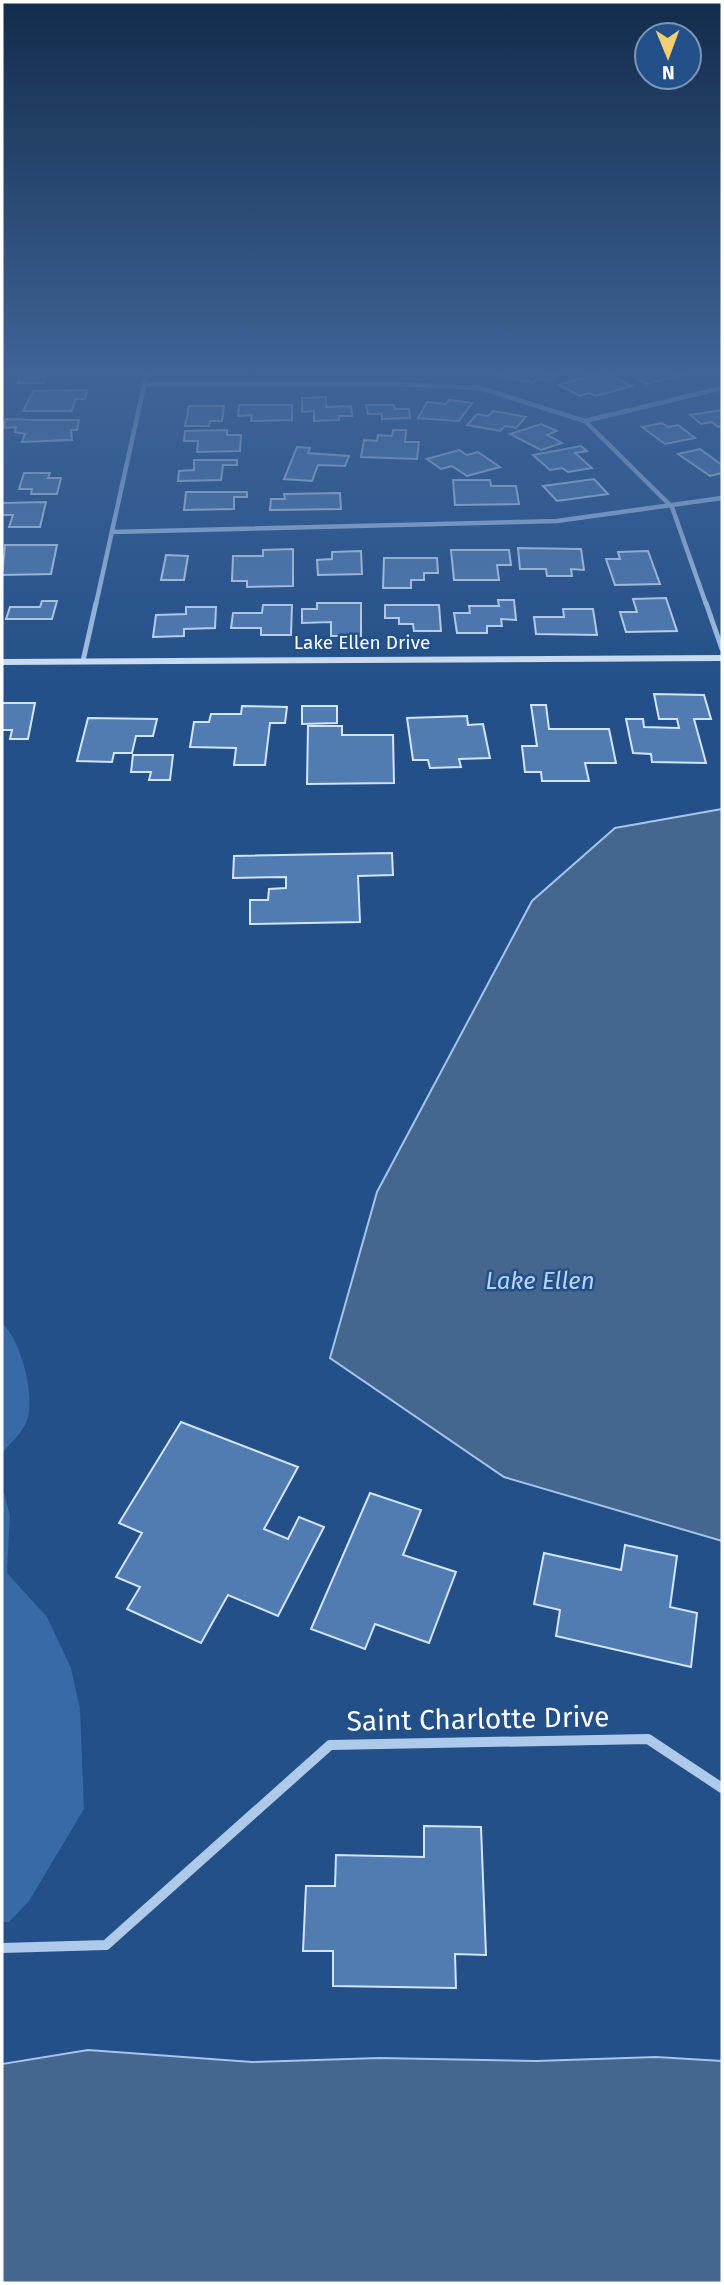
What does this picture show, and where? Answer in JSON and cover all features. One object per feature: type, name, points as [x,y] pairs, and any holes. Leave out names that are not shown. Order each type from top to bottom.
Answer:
[{"type":"street","points":[[83,661],[124,479]]},
{"type":"street","points":[[643,479],[672,507],[722,649]]},
{"type":"street","points":[[112,532],[558,521],[722,498]]},
{"type":"street","name":"Lake Ellen Drive","points":[[2,662],[722,658]]},
{"type":"street","name":"Saint Charlotte Drive","points":[[2,1948],[106,1944],[330,1745],[648,1739],[722,1788]]},
{"type":"shaded area","points":[[2,1323],[21,1356],[30,1400],[26,1423],[2,1454]]},
{"type":"shaded area","points":[[2,1487],[10,1515],[7,1573],[47,1617],[71,1668],[80,1709],[84,1809],[29,1901],[9,1922],[2,1922]]},
{"type":"water","name":"Lake Ellen","points":[[722,809],[722,1541],[504,1477],[330,1358],[377,1192],[532,901],[615,828]]},
{"type":"water","points":[[88,2050],[252,2062],[379,2058],[536,2061],[656,2057],[722,2061],[722,2283],[2,2283],[2,2064]]},
{"type":"building","points":[[22,479],[61,479],[57,494],[31,494],[32,489],[19,489]]},
{"type":"building","points":[[178,479],[221,479],[221,480],[178,481]]},
{"type":"building","points":[[284,479],[313,479],[312,481]]},
{"type":"building","points":[[594,479],[608,494],[557,501],[543,486]]},
{"type":"building","points":[[453,480],[490,480],[491,486],[516,486],[519,504],[455,505]]},
{"type":"building","points":[[186,492],[247,492],[247,497],[234,497],[234,509],[184,510]]},
{"type":"building","points":[[340,493],[341,509],[270,510],[271,499],[285,499],[284,494]]},
{"type":"building","points":[[46,502],[40,527],[9,527],[13,515],[2,515],[2,503]]},
{"type":"building","points":[[5,545],[57,545],[51,574],[2,575]]},
{"type":"building","points":[[518,548],[581,549],[584,570],[571,569],[572,576],[547,576],[546,569],[520,569]]},
{"type":"building","points":[[293,549],[293,586],[247,587],[247,581],[232,581],[233,556],[263,556],[263,550]]},
{"type":"building","points":[[451,550],[509,550],[511,565],[497,565],[499,580],[454,580]]},
{"type":"building","points":[[361,551],[362,574],[318,575],[317,560],[332,559],[332,552]]},
{"type":"building","points":[[648,551],[660,584],[615,585],[606,559],[620,559],[618,552]]},
{"type":"building","points":[[166,555],[188,556],[184,580],[161,580]]},
{"type":"building","points":[[384,558],[437,558],[438,573],[424,573],[424,580],[411,580],[411,588],[383,588]]},
{"type":"building","points":[[666,598],[677,631],[626,632],[620,612],[637,612],[633,599]]},
{"type":"building","points":[[498,600],[514,600],[516,620],[501,619],[502,626],[487,626],[487,633],[457,633],[454,613],[470,613],[469,606],[499,606]]},
{"type":"building","points":[[42,601],[57,601],[52,619],[6,619],[10,607],[40,607]]},
{"type":"building","points":[[317,603],[361,603],[361,636],[331,636],[331,622],[302,623],[302,609],[317,609]]},
{"type":"building","points":[[263,605],[292,605],[291,635],[261,635],[261,628],[231,628],[233,613],[262,613]]},
{"type":"building","points":[[385,605],[439,605],[441,631],[414,631],[413,624],[399,624],[399,618],[385,618]]},
{"type":"building","points":[[186,607],[216,607],[215,628],[184,629],[184,636],[153,637],[156,615],[186,614]]},
{"type":"building","points":[[563,609],[593,609],[597,635],[536,634],[534,617],[564,617]]},
{"type":"building","points":[[654,694],[704,695],[711,719],[694,719],[706,763],[652,762],[651,754],[633,753],[626,719],[643,719],[644,727],[679,728],[677,719],[659,719]]},
{"type":"building","points":[[2,703],[35,703],[28,739],[10,739],[12,730],[2,730]]},
{"type":"building","points":[[531,705],[546,705],[549,729],[609,729],[616,763],[585,763],[589,781],[542,781],[541,772],[525,772],[522,746],[537,746]]},
{"type":"building","points":[[242,706],[287,707],[285,723],[270,723],[265,765],[234,765],[236,748],[190,747],[194,722],[209,722],[211,714],[241,714]]},
{"type":"building","points":[[302,706],[337,706],[337,723],[302,724]]},
{"type":"building","points":[[467,716],[468,725],[483,724],[490,758],[459,759],[461,767],[430,768],[428,760],[413,760],[407,718]]},
{"type":"building","points":[[88,718],[157,719],[153,736],[136,736],[132,753],[114,753],[112,762],[77,761]]},
{"type":"building","points":[[308,726],[342,726],[342,735],[393,735],[394,783],[307,784]]},
{"type":"building","points":[[133,755],[173,755],[170,780],[149,780],[151,772],[131,772]]},
{"type":"building","points":[[392,853],[393,875],[358,876],[360,922],[250,924],[250,900],[268,900],[269,889],[286,888],[286,877],[233,878],[234,856]]},
{"type":"building","points":[[181,1422],[298,1467],[264,1529],[288,1539],[299,1517],[324,1527],[278,1616],[228,1595],[201,1643],[127,1609],[140,1587],[116,1577],[142,1533],[119,1523]]},
{"type":"building","points":[[370,1493],[421,1510],[403,1555],[456,1572],[429,1643],[375,1624],[365,1649],[311,1629]]},
{"type":"building","points":[[625,1545],[677,1556],[670,1607],[697,1613],[691,1667],[556,1636],[560,1610],[534,1604],[544,1553],[621,1570]]},
{"type":"building","points":[[424,1826],[481,1827],[486,1955],[455,1954],[456,1988],[333,1986],[333,1951],[303,1951],[306,1886],[335,1886],[336,1855],[424,1857]]}]
